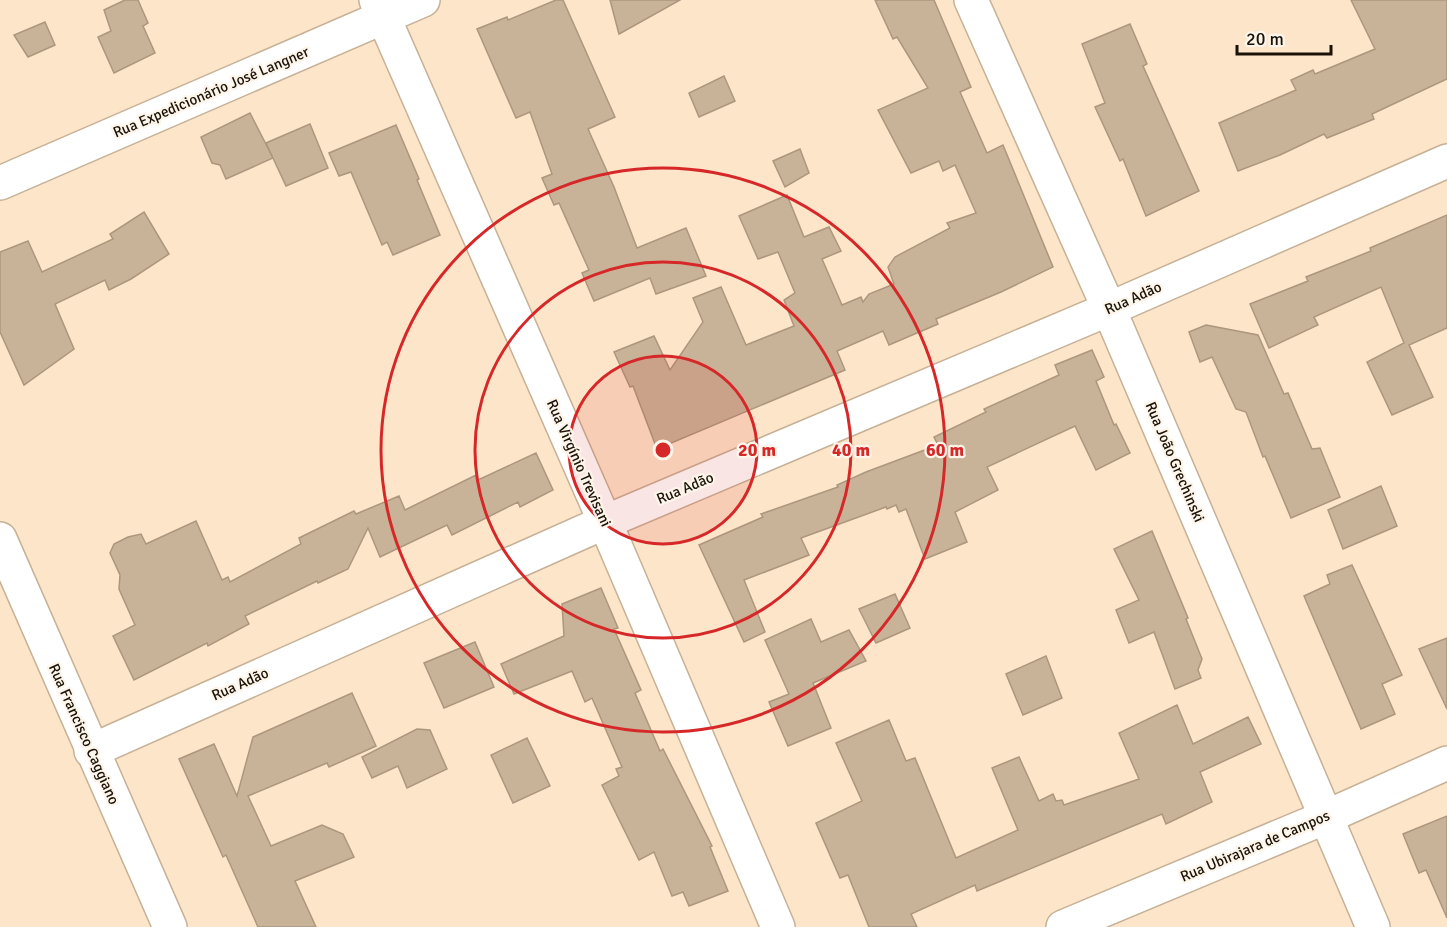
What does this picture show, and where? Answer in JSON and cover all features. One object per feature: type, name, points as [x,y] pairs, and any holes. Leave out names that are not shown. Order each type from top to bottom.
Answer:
[{"type":"street","name":"Rua Expedicionário José Langner","points":[[0,183],[380,8],[423,0]]},
{"type":"street","name":"Rua João Grechinski","points":[[971,0],[1109,309],[1373,927]]},
{"type":"street","name":"Rua Virgínio Trevisani","points":[[380,8],[605,522],[778,927]]},
{"type":"street","name":"Rua Adão","points":[[91,751],[605,522],[1109,309],[1447,161]]},
{"type":"street","name":"Rua Francisco Caggiano","points":[[0,539],[170,927]]},
{"type":"street","name":"Rua Ubirajara de Campos","points":[[1062,927],[1326,817],[1447,763]]},
{"type":"building","points":[[125,0],[138,0],[148,23],[143,26],[155,53],[114,73],[98,37],[111,31],[104,10]]},
{"type":"building","points":[[556,0],[563,0],[615,117],[588,129],[614,187],[637,248],[686,228],[706,276],[656,294],[650,278],[594,301],[582,273],[589,270],[559,203],[554,205],[542,178],[552,174],[530,112],[516,118],[477,29],[507,17],[508,20]]},
{"type":"building","points":[[610,0],[680,0],[619,34]]},
{"type":"building","points":[[875,0],[934,0],[971,87],[960,92],[987,153],[1003,145],[1053,267],[936,319],[938,324],[889,345],[883,331],[837,351],[845,370],[657,449],[633,386],[630,387],[614,352],[654,336],[670,370],[703,322],[693,298],[721,287],[746,345],[794,326],[784,300],[795,293],[778,252],[758,259],[739,216],[787,195],[804,237],[829,227],[841,251],[822,259],[842,305],[861,297],[863,302],[869,294],[894,284],[888,267],[895,257],[950,228],[947,223],[976,213],[955,165],[943,171],[939,161],[911,173],[878,110],[928,88],[897,37],[893,39]]},
{"type":"building","points":[[1351,0],[1447,0],[1447,79],[1372,114],[1374,119],[1327,138],[1324,134],[1280,155],[1238,171],[1219,123],[1296,90],[1291,80],[1313,70],[1315,74],[1375,49]]},
{"type":"building","points":[[45,22],[55,45],[28,57],[14,35]]},
{"type":"building","points":[[1130,24],[1147,64],[1143,66],[1199,191],[1146,216],[1123,159],[1120,161],[1095,107],[1105,103],[1082,44]]},
{"type":"building","points":[[724,76],[735,101],[699,117],[689,93]]},
{"type":"building","points":[[250,113],[273,158],[226,179],[220,165],[212,163],[201,137]]},
{"type":"building","points":[[310,124],[328,168],[286,186],[266,143]]},
{"type":"building","points":[[396,125],[440,235],[393,255],[387,242],[382,245],[351,172],[339,176],[329,153]]},
{"type":"building","points":[[800,149],[809,173],[785,187],[773,161]]},
{"type":"building","points":[[144,212],[169,254],[131,279],[109,290],[105,280],[55,304],[74,349],[24,385],[0,332],[0,252],[28,241],[42,272],[113,239],[110,234]]},
{"type":"building","points":[[1447,215],[1447,328],[1409,345],[1433,397],[1392,415],[1367,362],[1404,343],[1381,287],[1314,317],[1318,325],[1269,348],[1250,304],[1308,281],[1306,277],[1371,251],[1370,248]]},
{"type":"building","points":[[1206,325],[1258,335],[1284,394],[1288,393],[1312,449],[1320,448],[1340,497],[1291,518],[1265,456],[1263,457],[1246,412],[1236,409],[1212,357],[1200,362],[1189,332]]},
{"type":"building","points":[[1092,350],[1104,377],[1096,381],[1114,425],[1116,424],[1130,453],[1096,470],[1075,426],[987,467],[998,490],[955,512],[967,542],[925,559],[906,509],[899,512],[896,505],[801,538],[809,555],[744,580],[765,632],[744,642],[699,545],[763,517],[761,514],[838,487],[837,485],[866,472],[938,445],[934,437],[986,412],[984,409],[1059,375],[1055,365]]},
{"type":"building","points":[[536,453],[553,490],[520,507],[518,502],[452,535],[447,525],[380,557],[368,528],[348,569],[318,583],[317,581],[245,616],[249,624],[208,646],[207,643],[134,680],[113,636],[135,625],[119,589],[120,575],[110,553],[114,544],[141,534],[146,544],[196,521],[222,580],[228,577],[230,582],[301,544],[299,538],[354,511],[356,514],[399,496],[405,510],[476,475],[478,480]]},
{"type":"building","points":[[1381,486],[1397,526],[1343,549],[1328,510]]},
{"type":"building","points":[[1152,531],[1188,618],[1186,619],[1202,659],[1198,670],[1201,678],[1175,689],[1154,632],[1129,643],[1116,610],[1139,600],[1114,549]]},
{"type":"building","points":[[1352,565],[1402,675],[1382,684],[1395,714],[1361,729],[1304,596],[1330,584],[1327,575]]},
{"type":"building","points":[[601,588],[618,628],[614,629],[641,690],[635,693],[660,751],[663,749],[712,846],[710,847],[728,891],[689,906],[683,892],[672,896],[654,852],[639,860],[602,785],[619,776],[616,769],[622,767],[592,698],[585,702],[572,671],[514,694],[501,664],[564,636],[562,604]]},
{"type":"building","points":[[895,594],[910,628],[876,643],[859,609]]},
{"type":"building","points":[[811,619],[821,642],[849,630],[866,661],[813,683],[831,728],[788,746],[769,702],[789,694],[765,640]]},
{"type":"building","points":[[1447,638],[1447,709],[1419,649]]},
{"type":"building","points":[[475,642],[494,687],[444,708],[424,663]]},
{"type":"building","points":[[1046,656],[1062,698],[1023,715],[1006,674]]},
{"type":"building","points":[[352,693],[376,746],[329,767],[327,763],[248,796],[271,846],[322,825],[343,834],[354,857],[295,881],[316,927],[258,927],[226,855],[223,857],[179,759],[214,744],[237,796],[253,737]]},
{"type":"building","points":[[1177,705],[1193,744],[1248,717],[1261,744],[1200,772],[1212,802],[1166,824],[1162,814],[977,891],[975,885],[911,914],[917,927],[869,927],[848,875],[840,878],[816,823],[862,801],[836,743],[889,720],[906,761],[915,758],[956,858],[1018,830],[992,768],[1019,757],[1039,801],[1053,794],[1056,801],[1062,800],[1064,805],[1139,779],[1119,733]]},
{"type":"building","points":[[417,729],[430,730],[447,769],[407,788],[398,766],[372,778],[362,757]]},
{"type":"building","points":[[527,738],[550,786],[513,803],[491,755]]},
{"type":"building","points":[[1447,816],[1447,918],[1426,870],[1419,873],[1403,834]]}]
